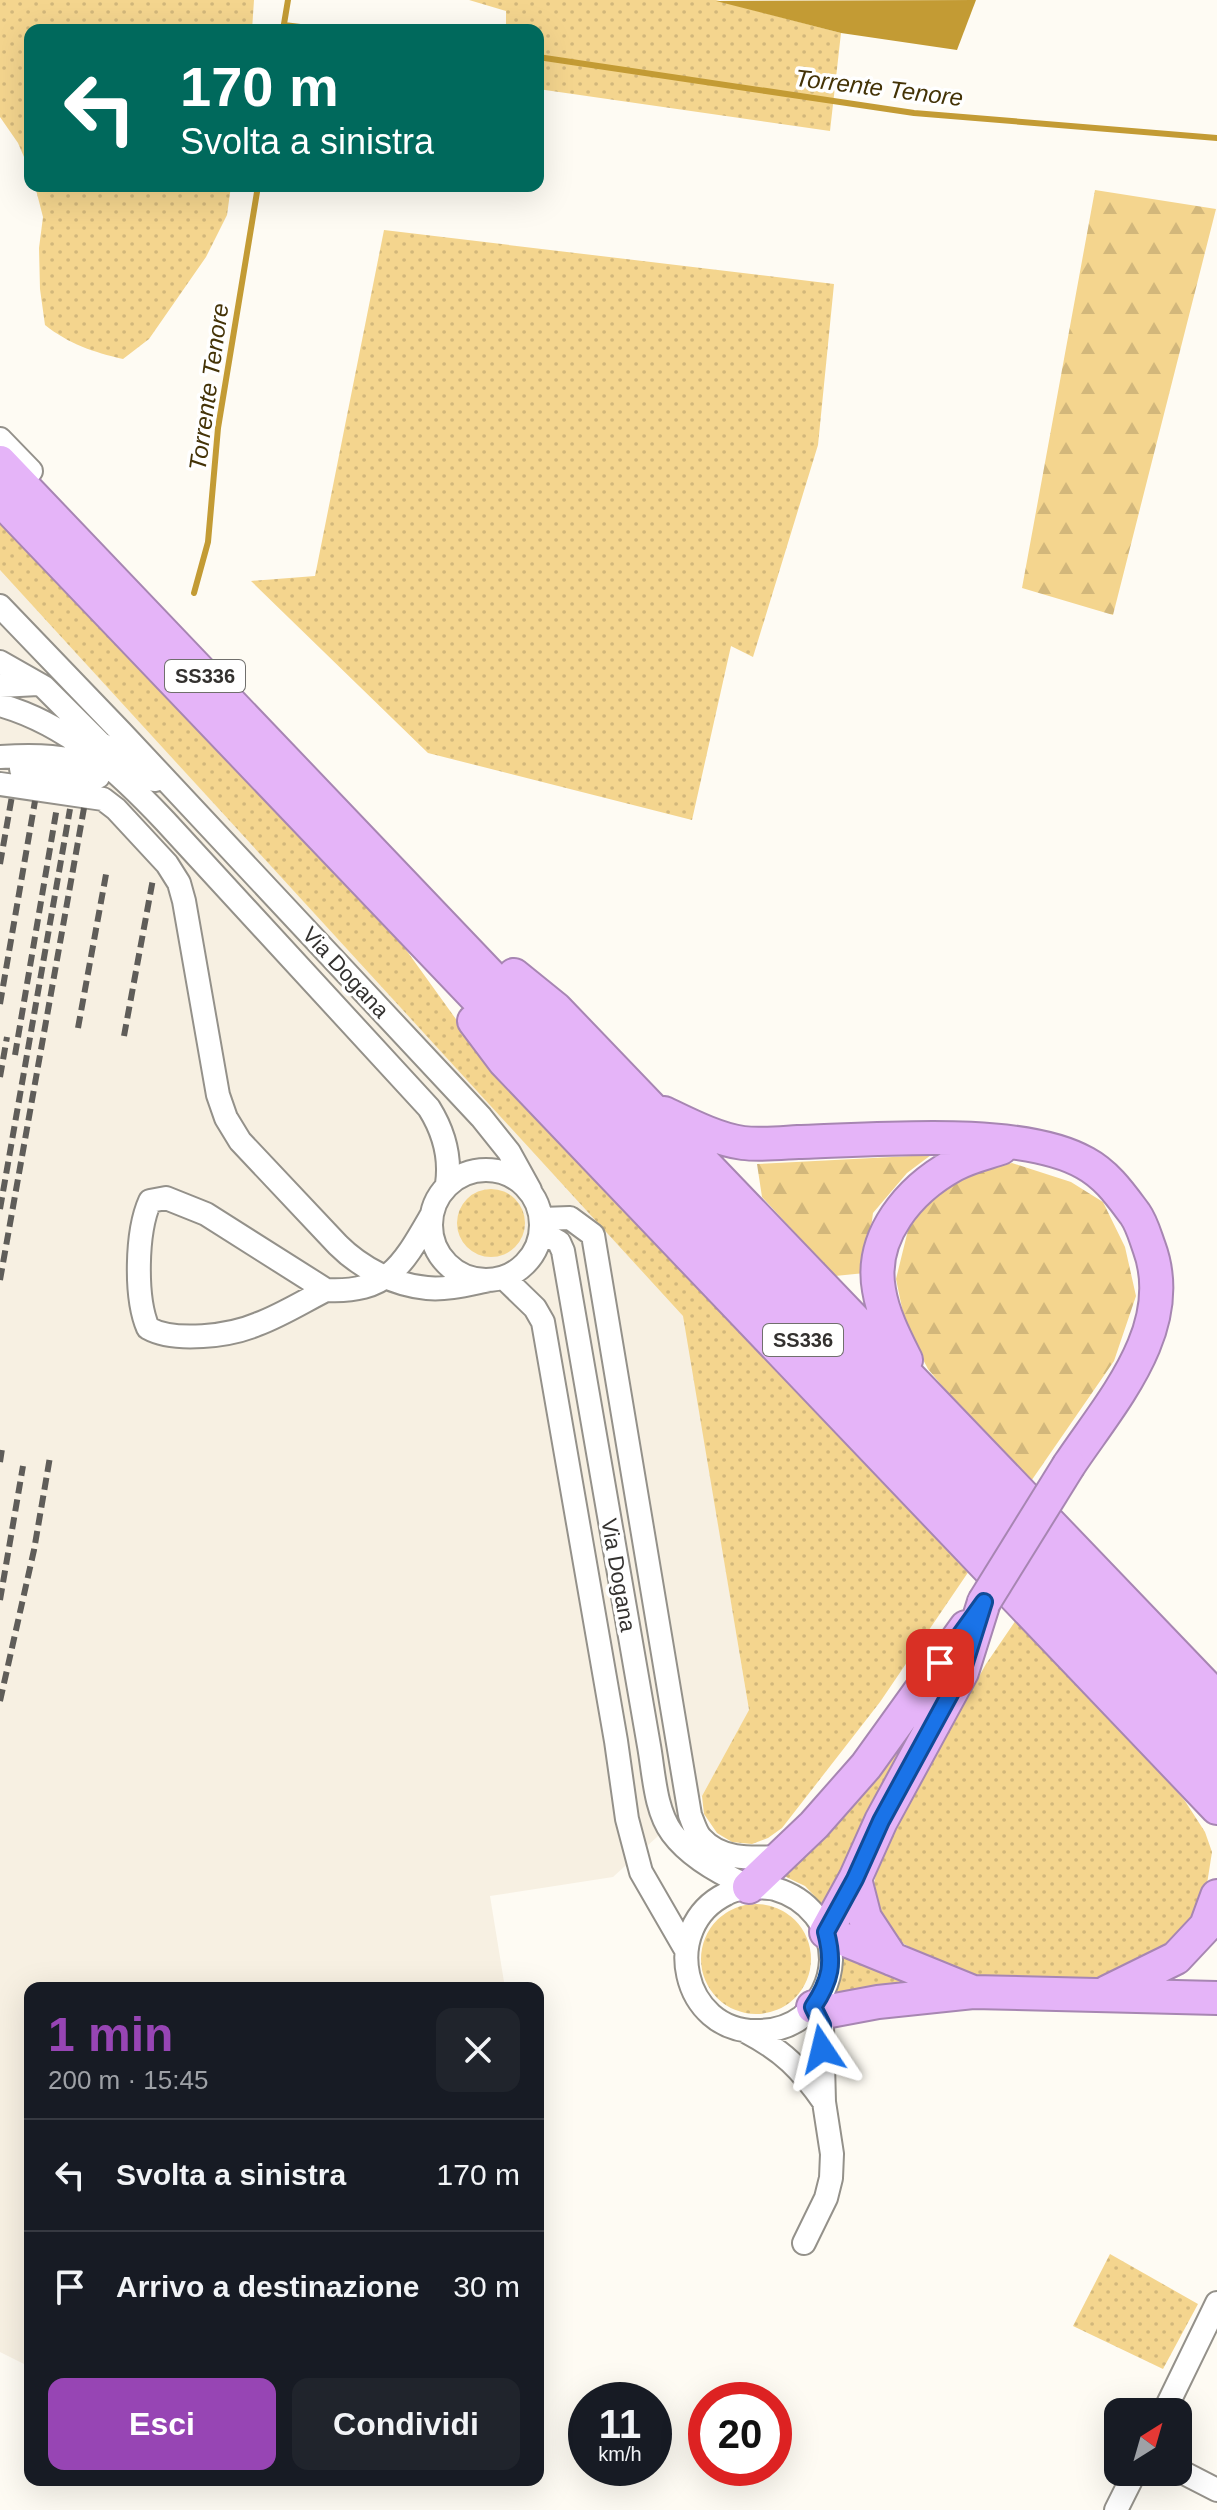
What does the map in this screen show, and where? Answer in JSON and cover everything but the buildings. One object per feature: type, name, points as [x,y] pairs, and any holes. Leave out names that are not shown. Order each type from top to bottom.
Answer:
[{"type":"highway","name":"SS336","points":[[0,462],[94,560],[399,898],[1217,1773]]},
{"type":"highway","name":"SS336","points":[[0,499],[399,898],[1217,1737]]},
{"type":"highway","points":[[399,898],[556,1009],[1217,1698]]},
{"type":"highway","points":[[399,898],[504,1061],[1217,1808]]},
{"type":"highway","points":[[646,1104],[695,1128],[742,1143],[953,1139],[1015,1143],[1049,1149],[1084,1163],[1114,1185],[1140,1222],[1154,1260],[1157,1302],[1146,1344],[984,1602],[866,1766],[814,1825],[746,1885]]},
{"type":"highway","points":[[917,1385],[887,1321],[878,1288],[880,1250],[895,1217],[915,1191],[955,1164],[1015,1143]]},
{"type":"highway","points":[[973,1992],[826,1932],[855,1879],[881,1821],[962,1672],[984,1602]]},
{"type":"highway","points":[[1095,1680],[1204,1808],[1217,1836]]},
{"type":"highway","points":[[855,1879],[865,1918],[892,1959]]},
{"type":"highway","points":[[1101,1995],[1176,1958],[1206,1926],[1217,1896]]},
{"type":"highway","points":[[813,2007],[830,2011],[878,2002],[973,1992],[1217,1998]]},
{"type":"street","points":[[0,439],[62,508],[94,560]]},
{"type":"street","name":"Via Dogana","points":[[0,606],[481,1117],[509,1152],[540,1209],[542,1226],[559,1242],[563,1251],[660,1807],[666,1824],[680,1842],[707,1863],[746,1885]]},
{"type":"street","name":"Via Dogana","points":[[0,662],[39,684],[100,743],[183,798]]},
{"type":"street","points":[[0,686],[39,684]]},
{"type":"street","name":"Via Dogana","points":[[0,705],[40,719],[64,732],[133,788],[429,1108],[443,1133],[449,1169],[447,1184],[437,1197],[431,1216],[432,1239],[440,1257],[449,1267],[475,1280],[497,1279],[535,1308],[543,1322],[627,1819],[641,1872],[686,1950]]},
{"type":"street","name":"Via Dogana","points":[[0,757],[63,757],[78,760],[108,771],[133,788]]},
{"type":"street","name":"Via Dogana","points":[[0,766],[106,777],[133,788]]},
{"type":"street","points":[[0,784],[97,797],[116,809],[174,873],[184,901],[223,1110],[231,1129],[347,1254],[386,1278],[427,1289],[442,1288],[497,1279],[527,1263],[538,1247],[542,1226],[570,1218],[593,1235],[690,1815],[701,1838],[746,1885]]},
{"type":"street","points":[[447,1184],[472,1171],[491,1169],[515,1177],[530,1190]]},
{"type":"street","points":[[326,1290],[206,1214],[166,1198],[150,1201],[144,1220],[139,1272],[141,1312],[148,1328],[160,1335],[178,1336],[231,1332],[257,1325],[326,1290],[349,1291],[371,1286],[386,1278],[409,1252],[431,1216]]},
{"type":"street","points":[[701,1838],[721,1852],[745,1858],[780,1857]]},
{"type":"street","points":[[746,2031],[771,2031],[794,2023],[813,2007],[824,1991],[831,1952],[826,1932],[813,1912],[795,1896],[773,1888],[746,1885],[706,1908],[692,1927],[686,1950],[690,1986],[699,2001],[720,2021],[771,2045],[804,2073],[824,2102]]},
{"type":"street","points":[[804,2243],[826,2198],[832,2154],[824,2102],[822,2025],[813,2007]]},
{"type":"street","points":[[1171,2398],[1217,2303]]},
{"type":"street","points":[[1192,2477],[1217,2490]]},
{"type":"street","points":[[1116,2510],[1128,2486]]},
{"type":"shaded area","points":[[976,0],[957,50],[841,33],[716,1]]},
{"type":"shaded area","points":[[0,570],[684,1316],[749,1711],[702,1796],[613,1877],[490,1896],[504,1982],[24,1982],[24,2364],[0,2352]]},
{"type":"green space","points":[[0,0],[254,0],[252,24],[24,24],[24,157],[0,117]]},
{"type":"green space","points":[[469,0],[716,0],[841,33],[830,131],[544,90],[544,24],[506,24],[506,11]]},
{"type":"green space","points":[[1095,190],[1216,209],[1113,615],[1022,588]]},
{"type":"green space","points":[[37,192],[230,192],[227,215],[206,257],[149,339],[123,359],[82,346],[45,325],[39,248],[43,217]]},
{"type":"green space","points":[[384,230],[834,284],[818,445],[753,657],[731,646],[692,820],[428,753],[251,581],[315,576]]},
{"type":"green space","points":[[0,520],[337,873],[404,947],[471,1040],[969,1571],[880,1702],[782,1828],[768,1838],[752,1844],[732,1842],[717,1833],[704,1814],[702,1796],[749,1710],[683,1316],[0,570]]},
{"type":"green space","points":[[931,1155],[907,1173],[873,1213],[865,1273],[835,1276],[762,1197],[757,1164]]},
{"type":"green space","points":[[1012,1163],[1071,1182],[1103,1202],[1125,1247],[1136,1296],[1114,1361],[1027,1487],[928,1369],[906,1327],[896,1279],[909,1226],[929,1195],[968,1173]]},
{"type":"green space","points":[[491,1189],[515,1199],[525,1223],[515,1247],[491,1257],[467,1247],[457,1223],[467,1199]]},
{"type":"green space","points":[[1016,1620],[1117,1721],[1185,1801],[1205,1832],[1212,1852],[1204,1903],[1176,1943],[1108,1979],[990,1978],[940,1966],[901,1942],[878,1922],[871,1896],[881,1853],[986,1664]]},
{"type":"green space","points":[[957,1658],[826,1908],[805,1886],[784,1876],[781,1870]]},
{"type":"green space","points":[[756,1904],[777,1908],[795,1920],[807,1938],[811,1959],[807,1980],[795,1998],[777,2010],[756,2014],[735,2010],[717,1998],[705,1980],[701,1959],[705,1938],[717,1920],[735,1908]]},
{"type":"green space","points":[[843,1945],[947,1989],[831,2002],[843,1969]]},
{"type":"green space","points":[[1110,2254],[1198,2304],[1163,2369],[1073,2326]]},
{"type":"waterway","points":[[284,24],[288,0]]},
{"type":"waterway","name":"Torrente Tenore","points":[[544,58],[914,113],[1217,138]]},
{"type":"waterway","name":"Torrente Tenore","points":[[194,593],[208,542],[218,428],[257,192]]},
{"type":"railway","points":[[0,864],[12,796]]},
{"type":"railway","points":[[0,1004],[35,801]]},
{"type":"railway","points":[[15,1055],[57,807]]},
{"type":"railway","points":[[0,1280],[84,808]]},
{"type":"railway","points":[[0,1209],[70,809]]},
{"type":"railway","points":[[78,1028],[107,869]]},
{"type":"railway","points":[[124,1036],[153,879]]},
{"type":"railway","points":[[0,1077],[7,1037]]},
{"type":"railway","points":[[0,1462],[2,1449]]},
{"type":"railway","points":[[0,1701],[34,1550],[50,1457]]},
{"type":"railway","points":[[0,1600],[23,1466]]},
{"type":"route","points":[[822,2049],[822,2025],[813,2007],[824,1991],[830,1971],[831,1952],[826,1932],[855,1879],[881,1821],[962,1672],[984,1602],[940,1663]]}]
